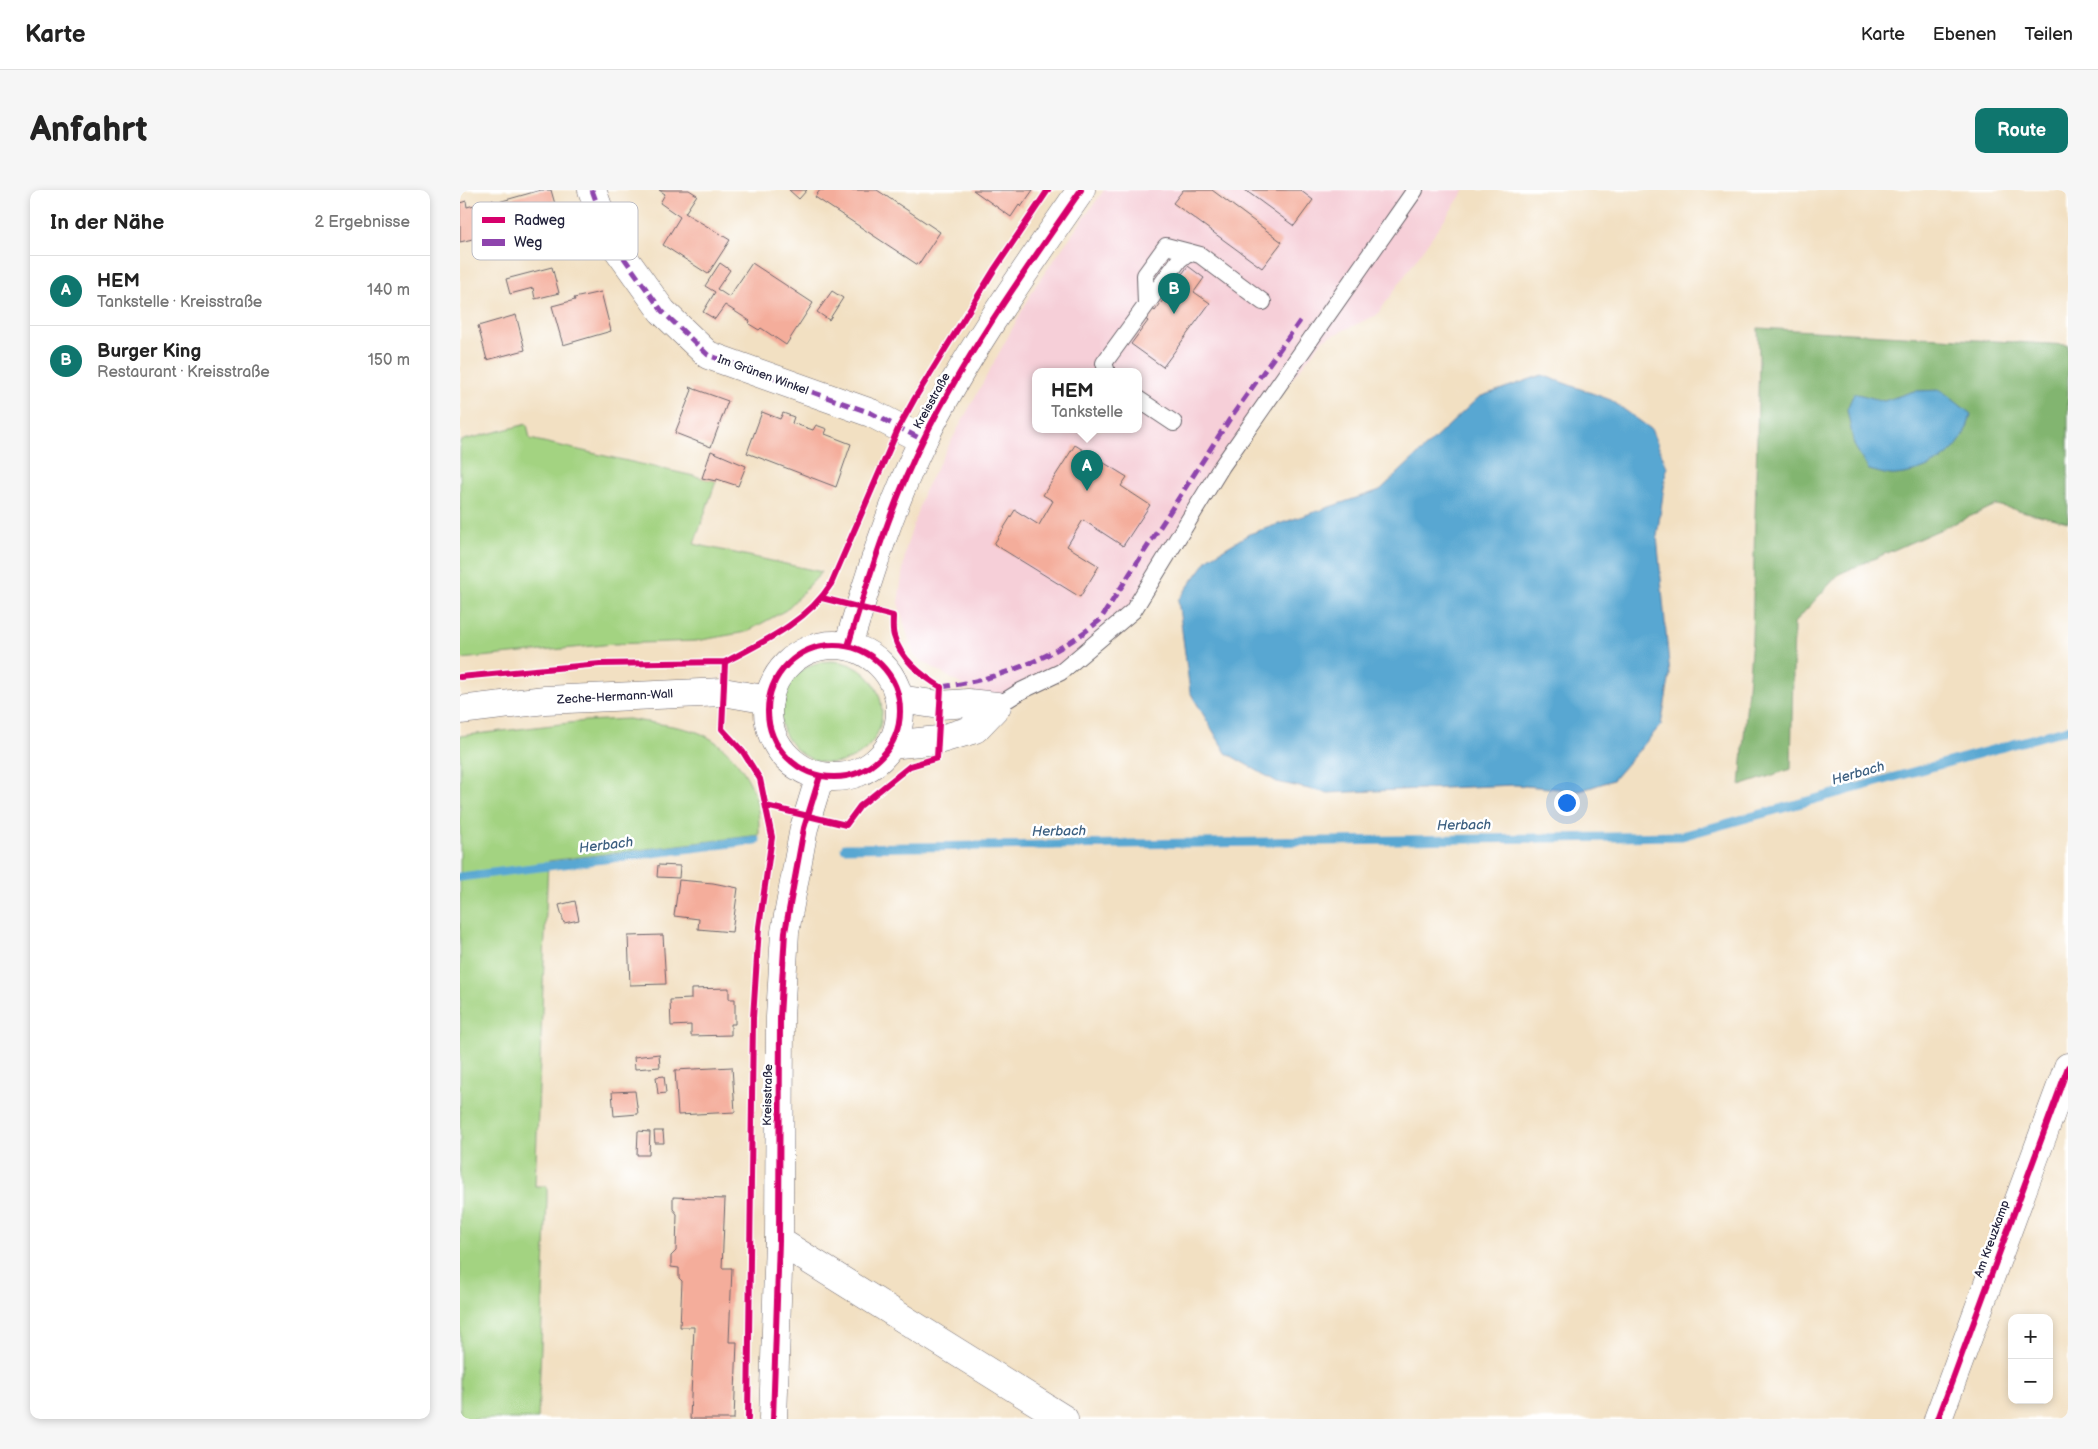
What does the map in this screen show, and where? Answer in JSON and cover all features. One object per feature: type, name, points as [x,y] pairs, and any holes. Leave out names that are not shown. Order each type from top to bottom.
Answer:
[{"type":"street","name":"Im Grünen Winkel","points":[[592,190],[596,202]]},
{"type":"street","name":"Kreisstraße","points":[[848,646],[890,517],[923,440],[990,325],[1081,190]]},
{"type":"street","name":"Im Grünen Winkel","points":[[625,260],[662,311],[708,355],[871,413],[923,440]]},
{"type":"street","points":[[831,645],[848,646],[869,656],[890,675],[899,699],[899,722],[884,755],[862,773],[840,778],[820,776],[803,770],[780,748],[773,737],[768,717],[771,687],[777,677],[796,656],[811,648],[831,645]]},
{"type":"street","name":"Zeche-Hermann-Wall","points":[[460,710],[546,700],[723,692],[769,700]]},
{"type":"street","points":[[899,699],[940,705],[968,703],[997,706]]},
{"type":"street","points":[[890,745],[938,740],[975,729],[997,706]]},
{"type":"street","name":"Kreisstraße","points":[[773,1419],[779,1241],[780,1017],[785,932],[804,828],[820,776]]},
{"type":"street","name":"Am Kreuzkamp","points":[[1938,1419],[2068,1067]]},
{"type":"street","points":[[779,1241],[1064,1419]]},
{"type":"lane","points":[[997,706],[1022,691],[1061,672],[1133,611],[1222,466],[1415,190]]},
{"type":"lane","points":[[1106,368],[1104,363],[1178,260],[1189,252],[1200,255],[1263,302]]},
{"type":"lane","points":[[1142,402],[1174,423]]},
{"type":"shaded area","points":[[1104,190],[1465,190],[1377,315],[1324,339],[1222,466],[1133,611],[1061,672],[997,706],[914,656],[898,603],[906,548],[924,491],[1036,285]]},
{"type":"green space","points":[[1758,328],[2068,345],[2068,522],[1996,505],[1839,574],[1794,623],[1791,769],[1740,786],[1752,638],[1759,357]]},
{"type":"green space","points":[[527,424],[530,439],[716,481],[694,544],[822,572],[786,610],[746,632],[696,641],[613,644],[460,659],[460,441]]},
{"type":"green space","points":[[831,661],[851,665],[867,676],[878,692],[882,712],[878,732],[867,748],[851,759],[831,763],[811,759],[795,748],[784,732],[780,712],[784,692],[795,676],[811,665]]},
{"type":"green space","points":[[628,719],[697,732],[717,743],[736,761],[749,782],[757,804],[759,835],[548,861],[535,1186],[547,1186],[538,1419],[460,1419],[460,736],[586,721]]},
{"type":"water","points":[[1542,375],[1611,400],[1651,429],[1667,467],[1657,536],[1670,675],[1661,725],[1613,780],[1580,791],[1515,785],[1327,793],[1277,782],[1226,753],[1190,692],[1178,600],[1209,558],[1249,534],[1380,490],[1479,397]]},
{"type":"water","points":[[1941,390],[1971,414],[1967,427],[1954,449],[1934,464],[1910,473],[1893,475],[1869,470],[1854,445],[1847,409],[1854,393],[1884,401],[1914,391]]},
{"type":"building","points":[[541,190],[551,190],[554,202],[499,202]]},
{"type":"building","points":[[659,190],[689,190],[697,195],[685,213],[730,240],[708,274],[663,245],[680,217],[660,203],[665,194]]},
{"type":"building","points":[[789,190],[807,190],[799,199]]},
{"type":"building","points":[[820,190],[877,190],[940,232],[918,265],[815,197]]},
{"type":"building","points":[[973,190],[1033,190],[1011,217]]},
{"type":"building","points":[[1183,190],[1212,190],[1282,242],[1262,268],[1173,203]]},
{"type":"building","points":[[1245,190],[1300,190],[1313,200],[1294,226]]},
{"type":"building","points":[[466,201],[467,207],[472,206],[472,239],[460,242],[460,203]]},
{"type":"building","points":[[720,263],[730,270],[717,289],[729,297],[752,263],[813,303],[786,345],[761,328],[759,330],[749,324],[750,321],[725,305],[715,319],[703,312],[715,292],[705,286]]},
{"type":"building","points":[[1188,266],[1204,278],[1194,292],[1210,303],[1163,367],[1131,344],[1148,321],[1144,318],[1151,308],[1155,311]]},
{"type":"building","points":[[552,267],[559,293],[535,299],[533,288],[510,294],[506,279]]},
{"type":"building","points":[[832,291],[843,298],[829,320],[817,312]]},
{"type":"building","points":[[601,292],[611,331],[563,345],[552,306],[575,300],[574,298]]},
{"type":"building","points":[[516,315],[525,350],[487,360],[478,326]]},
{"type":"building","points":[[689,387],[728,401],[711,447],[675,433],[692,390]]},
{"type":"building","points":[[762,412],[780,419],[783,413],[794,417],[792,423],[813,430],[816,425],[827,429],[825,434],[851,444],[836,487],[747,453]]},
{"type":"building","points":[[1075,445],[1127,477],[1121,486],[1150,505],[1123,546],[1083,520],[1067,546],[1099,566],[1080,597],[994,544],[1015,510],[1039,525],[1053,501],[1043,495]]},
{"type":"building","points":[[711,451],[746,466],[738,486],[717,479],[716,481],[702,478]]},
{"type":"building","points":[[658,865],[680,866],[679,878],[657,877]]},
{"type":"building","points":[[679,880],[713,883],[738,888],[732,932],[698,929],[699,919],[674,916]]},
{"type":"building","points":[[575,901],[579,920],[564,923],[559,905]]},
{"type":"building","points":[[663,935],[666,984],[630,985],[628,936]]},
{"type":"building","points":[[729,988],[729,999],[735,999],[735,1024],[731,1024],[731,1035],[691,1036],[691,1025],[671,1026],[670,1000],[691,999],[691,989]]},
{"type":"building","points":[[659,1054],[660,1067],[635,1069],[634,1057]]},
{"type":"building","points":[[732,1067],[735,1112],[678,1115],[675,1070]]},
{"type":"building","points":[[664,1076],[666,1093],[658,1094],[656,1077]]},
{"type":"building","points":[[635,1091],[638,1114],[614,1116],[612,1092]]},
{"type":"building","points":[[638,1131],[650,1132],[649,1155],[637,1155]]},
{"type":"building","points":[[654,1131],[663,1131],[664,1143],[655,1143]]},
{"type":"building","points":[[673,1197],[725,1199],[722,1268],[732,1268],[729,1342],[737,1342],[734,1419],[690,1419],[694,1327],[680,1327],[682,1281],[679,1278],[679,1268],[671,1267],[671,1256],[676,1251],[677,1214],[673,1209]]},
{"type":"waterway","name":"Herbach","points":[[845,848],[1682,836],[2068,729]]},
{"type":"waterway","name":"Herbach","points":[[460,877],[756,840]]},
{"type":"marked path","points":[[592,190],[596,202]]},
{"type":"marked path","points":[[625,260],[662,311],[708,355],[871,413],[923,440]]},
{"type":"marked path","points":[[941,687],[984,679],[1025,665],[1064,646],[1100,620],[1231,417],[1300,321]]},
{"type":"cycle path","points":[[748,1419],[753,1018],[759,927],[772,837],[760,779],[743,752],[722,729],[725,662],[769,639],[797,620],[810,609],[831,584],[899,427],[994,270],[1048,190]]},
{"type":"cycle path","points":[[848,646],[891,515],[923,440],[958,375],[1018,281],[1081,190]]},
{"type":"cycle path","points":[[766,806],[846,825],[860,806],[910,766],[937,758],[941,687],[919,672],[901,652],[893,634],[893,616],[822,598]]},
{"type":"cycle path","points":[[834,645],[847,646],[859,650],[881,664],[895,686],[899,698],[900,711],[899,724],[895,736],[881,758],[859,772],[847,776],[834,777],[821,776],[809,772],[787,758],[773,736],[769,724],[768,711],[769,698],[773,686],[787,664],[809,650],[821,646],[834,645]]},
{"type":"cycle path","points":[[460,677],[600,664],[725,662]]},
{"type":"cycle path","points":[[773,1419],[779,1241],[780,1017],[785,932],[804,828],[820,776]]},
{"type":"cycle path","points":[[1938,1419],[2068,1067]]},
{"type":"place","name":"Burger King","points":[[1174,314]]},
{"type":"place","name":"HEM","points":[[1087,491]]}]
